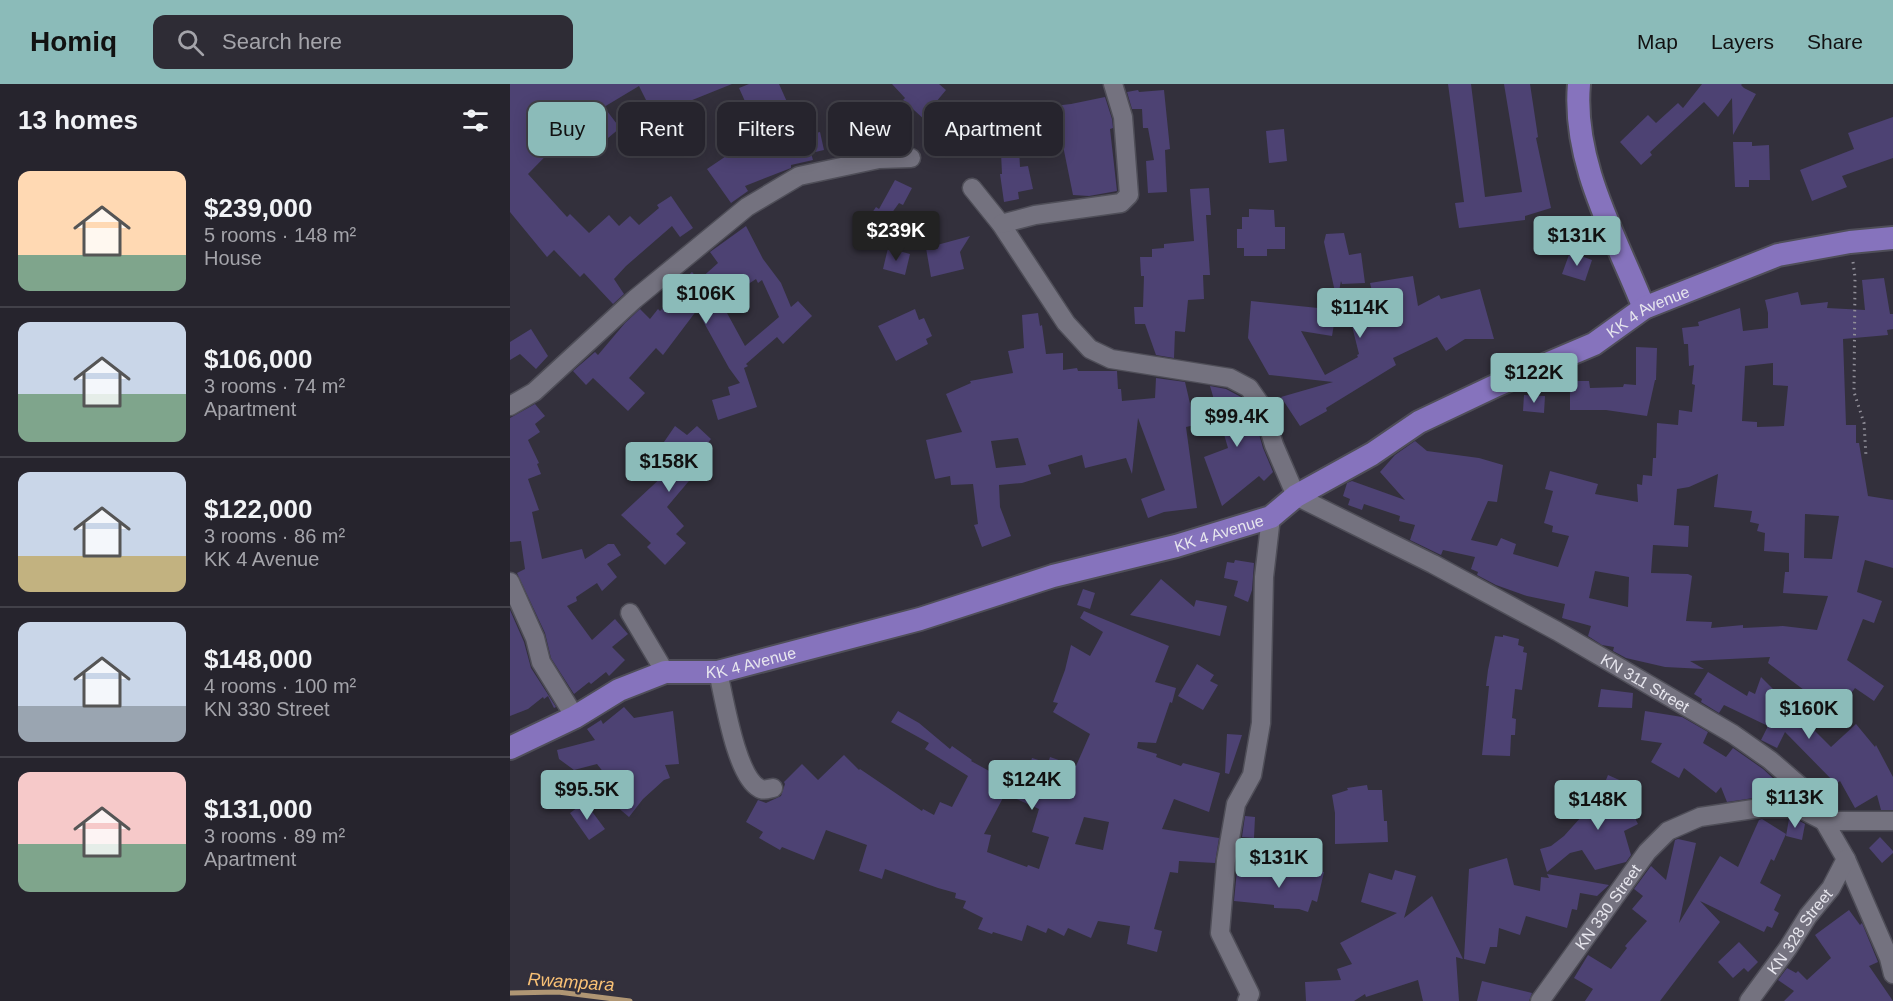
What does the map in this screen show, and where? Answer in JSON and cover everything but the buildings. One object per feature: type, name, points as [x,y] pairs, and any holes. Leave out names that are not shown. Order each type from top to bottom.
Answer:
[{"type":"main road","points":[[1579,84],[1577,104],[1588,169],[1600,208],[1624,258],[1644,308]]},
{"type":"main road","name":"KK 4 Avenue","points":[[510,748],[575,717],[619,690],[665,672],[718,672],[920,619],[1053,576],[1176,546],[1271,517],[1296,496],[1372,454],[1419,422],[1497,385],[1594,344],[1644,308],[1778,255],[1850,242],[1893,238]]},
{"type":"street","points":[[1001,224],[1035,215],[1125,201],[1129,195],[1123,117],[1113,84]]},
{"type":"street","points":[[510,406],[534,392],[635,299],[747,207],[799,176],[879,159],[911,158]]},
{"type":"street","points":[[972,188],[1001,224],[1066,323],[1090,349],[1111,359],[1230,378],[1249,388],[1263,408],[1274,445],[1296,496]]},
{"type":"street","name":"KN 311 Street","points":[[1296,496],[1433,564],[1557,631],[1733,734],[1770,760],[1799,785],[1824,821],[1846,859],[1889,957],[1893,974]]},
{"type":"street","points":[[1247,1001],[1250,994],[1220,933],[1226,861],[1236,804],[1252,775],[1261,723],[1264,577],[1271,517]]},
{"type":"street","points":[[510,582],[535,638],[541,662],[575,717]]},
{"type":"street","points":[[630,613],[665,672]]},
{"type":"street","points":[[718,672],[735,744],[743,766],[758,788],[767,790],[773,788]]},
{"type":"street","name":"KN 330 Street","points":[[1540,1001],[1647,852],[1668,831],[1700,817],[1760,808],[1799,808],[1824,821]]},
{"type":"street","points":[[1824,821],[1893,821]]},
{"type":"street","name":"KN 328 Street","points":[[1749,1001],[1788,948],[1808,916],[1831,888],[1846,859]]},
{"type":"path","points":[[1850,242],[1855,277],[1854,392],[1864,423],[1866,456]]},
{"type":"waterway","name":"Rwampara","points":[[510,993],[558,992],[630,1001]]}]
